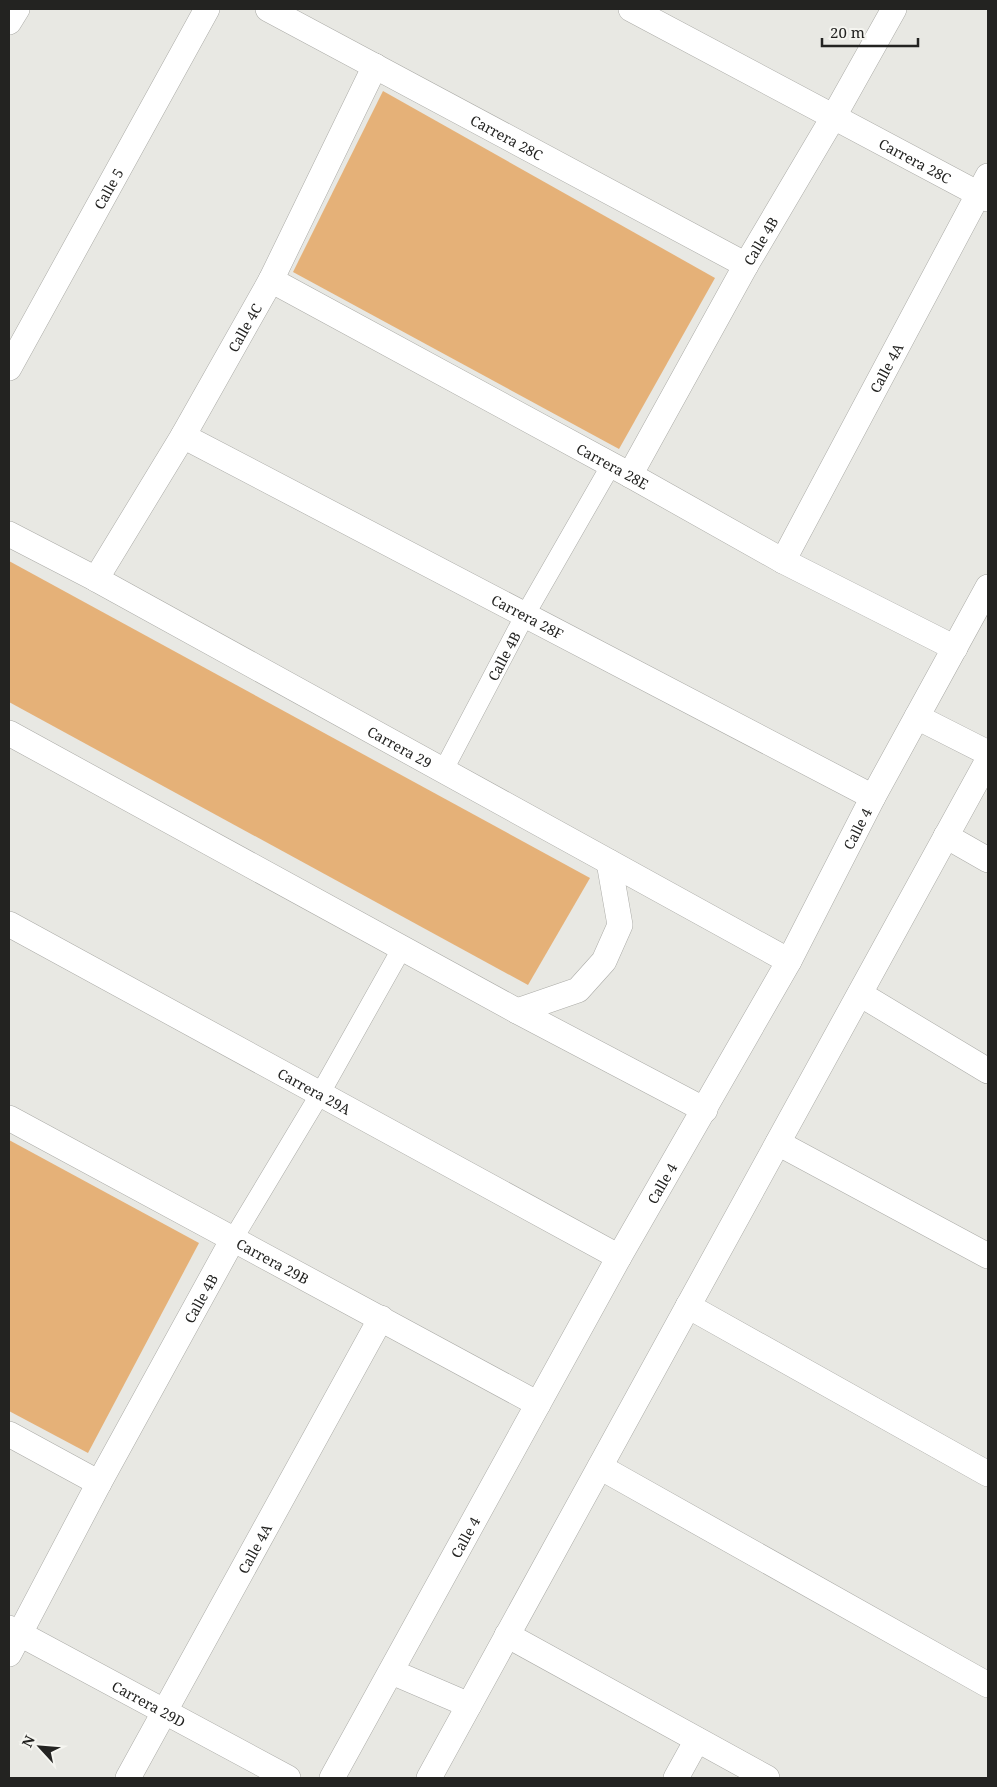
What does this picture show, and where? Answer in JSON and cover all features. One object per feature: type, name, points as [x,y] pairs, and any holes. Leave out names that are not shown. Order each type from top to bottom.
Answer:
[{"type":"street","points":[[9,22],[17,9]]},
{"type":"street","name":"Calle 5","points":[[9,368],[207,9]]},
{"type":"street","name":"Carrera 28C","points":[[268,9],[746,265]]},
{"type":"street","name":"Carrera 28C","points":[[631,9],[834,116],[985,189]]},
{"type":"street","name":"Calle 4B","points":[[443,770],[525,614],[620,470],[746,265],[834,116],[894,9]]},
{"type":"street","name":"Calle 4C","points":[[96,579],[183,436],[271,280],[375,66]]},
{"type":"street","name":"Calle 4A","points":[[783,561],[985,189]]},
{"type":"street","name":"Carrera 28E","points":[[271,280],[783,561],[955,648]]},
{"type":"street","name":"Carrera 28F","points":[[183,436],[873,797]]},
{"type":"street","name":"Carrera 29","points":[[9,534],[96,579],[789,961]]},
{"type":"street","name":"Calle 4","points":[[332,1778],[619,1257],[789,961],[873,797],[988,587]]},
{"type":"street","points":[[917,717],[988,753]]},
{"type":"street","points":[[9,733],[517,1011],[705,1110]]},
{"type":"street","points":[[429,1778],[988,760]]},
{"type":"street","points":[[946,836],[984,851]]},
{"type":"street","points":[[517,1011],[578,990],[604,961],[620,925],[609,862]]},
{"type":"street","name":"Carrera 29A","points":[[9,924],[619,1257]]},
{"type":"street","name":"Calle 4B","points":[[12,1639],[233,1239],[320,1094],[402,948]]},
{"type":"street","points":[[860,994],[988,1071]]},
{"type":"street","name":"Carrera 29B","points":[[9,1118],[538,1404]]},
{"type":"street","points":[[778,1144],[988,1256]]},
{"type":"street","points":[[688,1306],[988,1474]]},
{"type":"street","name":"Calle 4A","points":[[128,1778],[381,1318]]},
{"type":"street","points":[[9,1434],[99,1483]]},
{"type":"street","points":[[600,1467],[988,1685]]},
{"type":"street","points":[[507,1635],[767,1778]]},
{"type":"street","name":"Carrera 29D","points":[[12,1639],[164,1711],[288,1778]]},
{"type":"street","points":[[392,1672],[468,1705]]},
{"type":"street","points":[[676,1778],[697,1740]]},
{"type":"shaded area","points":[[383,91],[715,278],[619,449],[293,272]]},
{"type":"shaded area","points":[[9,561],[590,878],[528,985],[9,702]]},
{"type":"shaded area","points":[[9,1140],[199,1243],[88,1453],[9,1411]]}]
